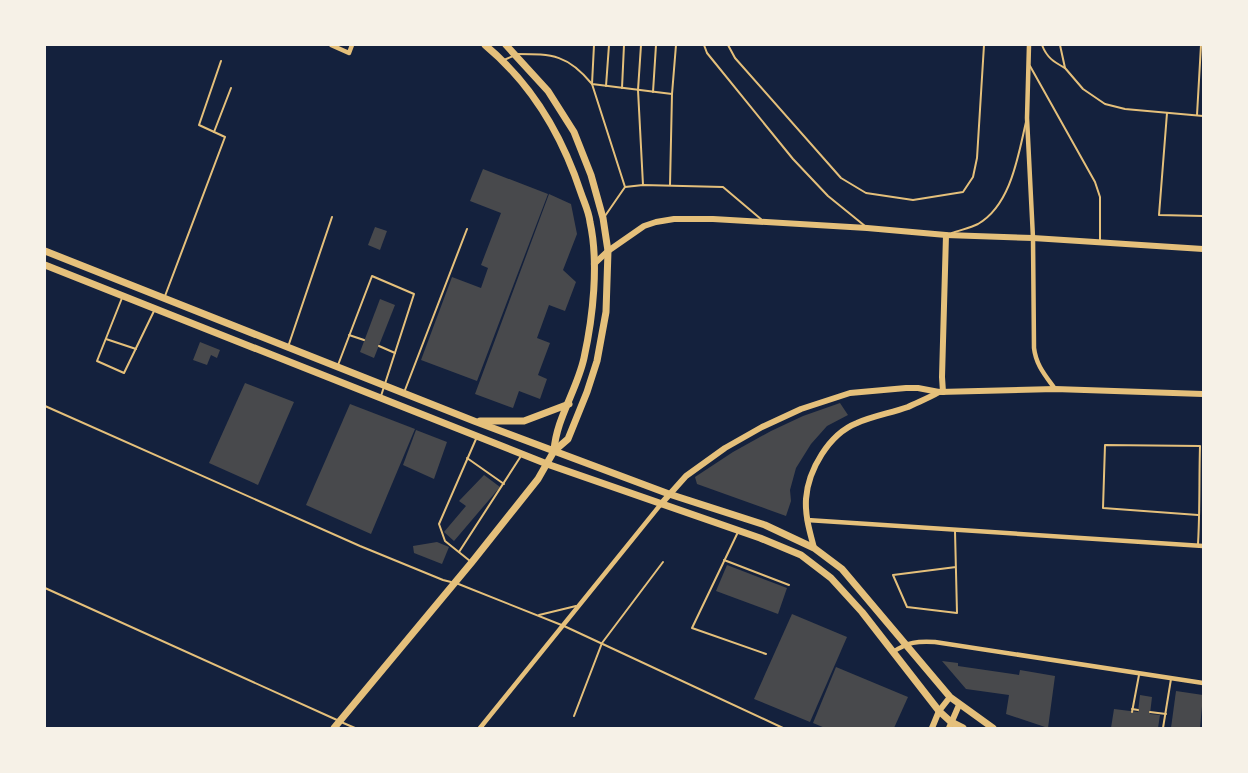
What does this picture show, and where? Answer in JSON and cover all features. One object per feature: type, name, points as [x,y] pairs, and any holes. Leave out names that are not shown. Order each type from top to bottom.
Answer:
[{"type":"main road","points":[[334,728],[455,583],[538,479],[554,451],[555,438],[569,404],[584,358],[591,311],[594,264],[590,222],[577,180],[560,137],[534,97],[502,60],[485,45]]},
{"type":"main road","points":[[506,45],[548,91],[574,132],[591,175],[603,218],[608,251],[606,312],[597,361],[588,392],[568,439],[554,451]]},
{"type":"main road","points":[[594,264],[608,251],[644,226],[674,219],[712,219],[867,228],[946,235],[1203,248]]},
{"type":"main road","points":[[941,392],[946,235]]},
{"type":"main road","points":[[45,251],[474,421],[669,494],[765,525],[814,548],[842,569],[950,697],[993,728]]},
{"type":"main road","points":[[45,265],[477,437],[801,555],[831,578],[878,632],[950,725],[963,728]]},
{"type":"main road","points":[[220,334],[224,322]]},
{"type":"main road","points":[[661,504],[686,476],[725,448],[762,427],[801,410],[850,393],[918,388],[941,392],[1055,389],[1203,394]]},
{"type":"main road","points":[[814,548],[807,520],[806,498],[810,478],[821,456],[836,436],[855,423],[907,407],[941,392]]},
{"type":"main road","points":[[474,421],[524,421],[569,404]]},
{"type":"main road","points":[[878,632],[888,623]]},
{"type":"main road","points":[[932,728],[939,711],[950,697]]},
{"type":"main road","points":[[950,725],[959,705]]},
{"type":"street","points":[[331,45],[349,53],[352,45]]},
{"type":"street","points":[[1029,45],[1027,118],[1033,238],[1034,348],[1040,369],[1055,389]]},
{"type":"street","points":[[480,728],[661,504]]},
{"type":"street","points":[[807,520],[1200,546]]},
{"type":"street","points":[[893,652],[905,644],[920,641],[935,642],[1203,683]]},
{"type":"lane","points":[[594,45],[592,84],[625,187]]},
{"type":"lane","points":[[606,86],[608,45]]},
{"type":"lane","points":[[622,88],[624,45]]},
{"type":"lane","points":[[641,45],[638,90],[642,185]]},
{"type":"lane","points":[[653,92],[656,45]]},
{"type":"lane","points":[[670,185],[672,94],[676,45]]},
{"type":"lane","points":[[704,45],[707,53],[793,159],[828,196],[867,228]]},
{"type":"lane","points":[[728,45],[735,58],[841,178],[866,193],[913,200],[963,192],[973,177],[977,158],[984,45]]},
{"type":"lane","points":[[1042,45],[1052,62],[1065,68],[1083,89],[1105,104],[1125,109],[1203,116]]},
{"type":"lane","points":[[1060,45],[1065,68]]},
{"type":"lane","points":[[1197,115],[1201,45]]},
{"type":"lane","points":[[502,60],[516,54],[553,55],[582,72],[592,84],[672,94]]},
{"type":"lane","points":[[164,298],[225,137],[199,126],[221,61]]},
{"type":"lane","points":[[1029,64],[1095,182],[1100,197],[1100,242]]},
{"type":"lane","points":[[214,132],[231,88]]},
{"type":"lane","points":[[1166,113],[1159,215],[1203,216]]},
{"type":"lane","points":[[946,235],[978,224],[997,207],[1014,174],[1027,118]]},
{"type":"lane","points":[[603,218],[625,187],[670,185],[723,187],[764,222]]},
{"type":"lane","points":[[288,347],[332,217]]},
{"type":"lane","points":[[404,393],[407,381],[467,229]]},
{"type":"lane","points":[[333,379],[372,276],[414,294],[381,398]]},
{"type":"lane","points":[[123,296],[97,361],[124,373],[156,309]]},
{"type":"lane","points":[[349,335],[364,340]]},
{"type":"lane","points":[[106,339],[136,349]]},
{"type":"lane","points":[[378,346],[395,353]]},
{"type":"lane","points":[[45,406],[360,546],[564,626],[783,728]]},
{"type":"lane","points":[[472,562],[445,541],[439,524],[477,437]]},
{"type":"lane","points":[[1198,515],[1104,508],[1105,445],[1200,446],[1198,515],[1200,546]]},
{"type":"lane","points":[[460,552],[522,454]]},
{"type":"lane","points":[[467,458],[504,484]]},
{"type":"lane","points":[[744,518],[692,628],[766,654]]},
{"type":"lane","points":[[955,530],[956,567],[957,612],[907,607],[893,575],[956,567]]},
{"type":"lane","points":[[724,560],[789,586]]},
{"type":"lane","points":[[574,716],[602,643],[663,562]]},
{"type":"lane","points":[[45,588],[355,728]]},
{"type":"lane","points":[[537,615],[581,605]]},
{"type":"lane","points":[[1138,710],[1132,710],[1139,674]]},
{"type":"lane","points":[[1164,728],[1172,678]]},
{"type":"lane","points":[[1150,712],[1166,714]]},
{"type":"building","points":[[483,169],[548,194],[477,381],[421,360],[452,277],[481,288],[488,268],[481,265],[501,213],[470,201]]},
{"type":"building","points":[[549,194],[571,204],[577,234],[563,270],[576,282],[565,311],[549,305],[537,338],[550,343],[538,375],[547,379],[540,399],[519,391],[513,408],[475,394]]},
{"type":"building","points":[[375,227],[387,231],[380,250],[368,245]]},
{"type":"building","points":[[380,299],[395,305],[374,358],[360,352]]},
{"type":"building","points":[[200,342],[220,350],[217,358],[211,355],[207,365],[193,360]]},
{"type":"building","points":[[245,383],[294,402],[258,485],[209,463]]},
{"type":"building","points":[[840,403],[848,415],[827,426],[811,444],[796,468],[790,490],[791,501],[786,516],[697,484],[695,477],[733,452],[803,416]]},
{"type":"building","points":[[350,404],[415,429],[371,534],[306,505]]},
{"type":"building","points":[[416,430],[447,442],[434,479],[403,465]]},
{"type":"building","points":[[484,475],[500,487],[454,541],[444,532],[466,506],[459,501]]},
{"type":"building","points":[[437,542],[449,547],[442,564],[414,553],[413,546]]},
{"type":"building","points":[[727,565],[787,588],[778,614],[716,591]]},
{"type":"building","points":[[792,614],[847,637],[810,722],[754,699]]},
{"type":"building","points":[[942,661],[958,663],[958,666],[1019,675],[1020,670],[1055,676],[1048,728],[1006,714],[1009,695],[966,689]]},
{"type":"building","points":[[836,667],[908,697],[894,728],[825,728],[813,723]]},
{"type":"building","points":[[1176,691],[1203,695],[1200,728],[1171,728]]},
{"type":"building","points":[[1140,695],[1152,697],[1150,714],[1160,715],[1158,728],[1111,728],[1114,709],[1138,712]]}]
